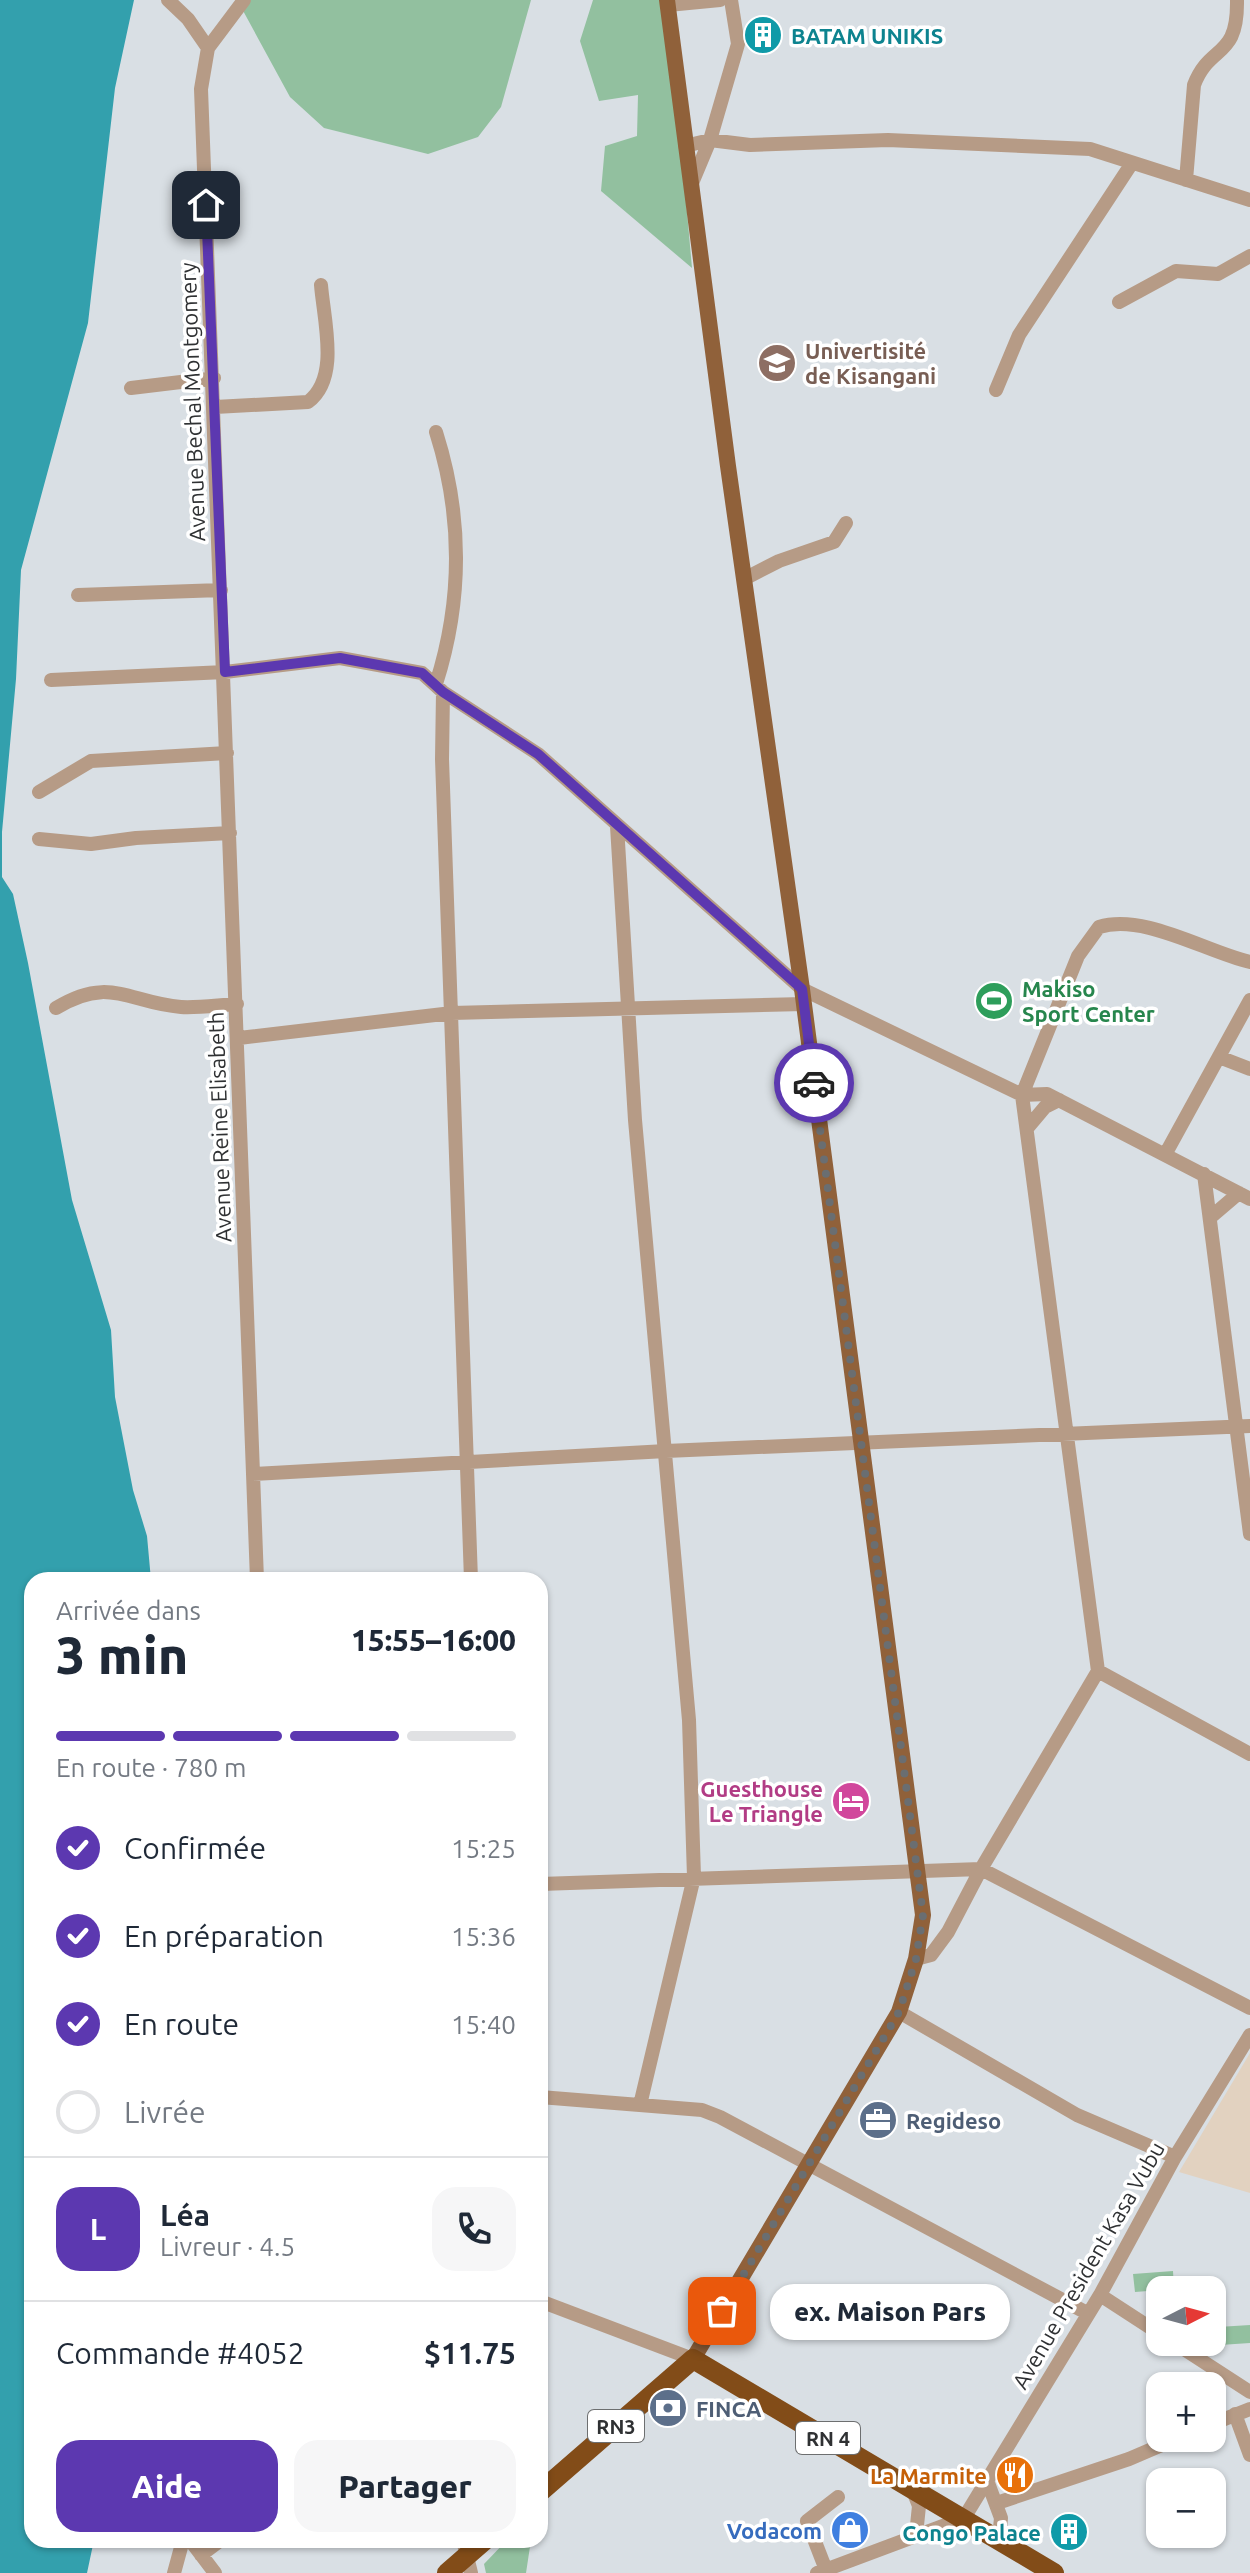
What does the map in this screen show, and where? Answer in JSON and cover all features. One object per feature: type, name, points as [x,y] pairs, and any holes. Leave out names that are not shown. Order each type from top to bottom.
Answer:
[{"type":"highway","name":"RN 4","points":[[693,2359],[1054,2573]]},
{"type":"highway","name":"RN3","points":[[548,2485],[693,2359]]},
{"type":"highway","points":[[447,2573],[467,2556]]},
{"type":"main road","points":[[668,2],[690,186],[803,997],[923,1915],[916,1959],[899,2012],[693,2359]]},
{"type":"street","points":[[168,0],[188,19],[208,48]]},
{"type":"street","name":"Avenue Bechal Montgomery","points":[[225,672],[201,89],[208,48],[244,0]]},
{"type":"street","points":[[668,2],[720,0]]},
{"type":"street","points":[[690,186],[710,140],[738,44],[731,0]]},
{"type":"street","points":[[1186,180],[1194,85],[1199,71],[1233,40],[1238,23],[1237,0]]},
{"type":"street","points":[[685,146],[710,140],[750,145],[888,140],[1090,149],[1250,200]]},
{"type":"street","points":[[996,390],[1019,335],[1132,163]]},
{"type":"street","points":[[1119,302],[1176,271],[1218,274],[1250,256]]},
{"type":"street","points":[[215,407],[308,402],[319,394],[327,370],[321,285]]},
{"type":"street","points":[[131,388],[214,378]]},
{"type":"street","points":[[436,432],[450,475],[459,546],[449,642],[439,688],[471,1572]]},
{"type":"street","points":[[744,579],[779,561],[834,542],[846,523]]},
{"type":"street","points":[[78,595],[221,590]]},
{"type":"street","points":[[51,680],[225,672],[340,658],[422,673],[439,688],[538,754],[803,997],[1022,1095],[1047,1094],[1244,1196],[1212,1216]]},
{"type":"street","name":"Avenue Reine Elisabeth","points":[[225,672],[257,1572]]},
{"type":"street","points":[[39,792],[91,761],[227,753]]},
{"type":"street","points":[[617,826],[627,1009],[689,1720],[694,1877],[640,2105]]},
{"type":"street","points":[[39,839],[91,844],[136,838],[230,833]]},
{"type":"street","points":[[916,1959],[931,1955],[948,1932],[981,1869],[1098,1671],[1029,1126],[1022,1095],[1078,956],[1099,927],[1117,924],[1175,935],[1224,956],[1250,962]]},
{"type":"street","points":[[56,1008],[81,993],[132,994],[179,1007],[237,1004]]},
{"type":"street","points":[[239,1038],[452,1013],[627,1009],[803,997]]},
{"type":"street","points":[[1166,1153],[1250,1000]]},
{"type":"street","points":[[1219,1057],[1250,1069]]},
{"type":"street","points":[[1029,1126],[1045,1107],[1059,1100]]},
{"type":"street","points":[[1204,1174],[1244,1426],[1250,1534]]},
{"type":"street","points":[[253,1474],[468,1465],[666,1451],[862,1445],[1244,1426]]},
{"type":"street","points":[[1098,1671],[1250,1754]]},
{"type":"street","points":[[548,1884],[981,1869],[1250,2008]]},
{"type":"street","points":[[899,2012],[1077,2115],[1175,2157]]},
{"type":"street","name":"Avenue President Kasa Vubu","points":[[964,2518],[1100,2295],[1175,2157],[1250,2035]]},
{"type":"street","points":[[548,2098],[702,2110],[746,2129],[1087,2313]]},
{"type":"street","points":[[1100,2295],[1146,2325]]},
{"type":"street","points":[[548,2304],[693,2359]]},
{"type":"street","points":[[1195,2356],[1250,2392]]},
{"type":"street","points":[[1226,2418],[1250,2409]]},
{"type":"street","points":[[1235,2414],[1250,2455]]},
{"type":"street","points":[[997,2503],[1146,2452]]},
{"type":"street","points":[[988,2483],[1001,2518],[999,2538]]},
{"type":"street","points":[[912,2487],[919,2506],[916,2535]]},
{"type":"street","points":[[838,2497],[807,2521],[822,2571],[964,2518]]},
{"type":"street","points":[[174,2573],[181,2548]]},
{"type":"street","points":[[196,2548],[215,2573]]},
{"type":"street","points":[[201,2555],[210,2548]]},
{"type":"shaded area","points":[[1250,2053],[1250,2193],[1179,2172]]},
{"type":"green space","points":[[247,0],[531,0],[501,107],[478,137],[428,154],[324,128],[290,97],[241,7]]},
{"type":"green space","points":[[593,0],[668,0],[692,268],[601,191],[605,146],[637,136],[638,95],[599,101],[580,41]]},
{"type":"green space","points":[[1173,2271],[1173,2276],[1146,2276],[1146,2291],[1135,2292],[1133,2274]]},
{"type":"green space","points":[[1250,2325],[1250,2343],[1226,2345],[1226,2326]]},
{"type":"green space","points":[[499,2548],[530,2548],[526,2573],[486,2573],[484,2564]]},
{"type":"water","points":[[0,0],[134,0],[115,88],[88,323],[21,570],[16,679],[2,832],[2,877],[13,894],[28,963],[72,1200],[111,1330],[115,1397],[133,1490],[147,1536],[150,1572],[24,1572],[24,2548],[92,2548],[87,2573],[0,2573]]},
{"type":"way so far","points":[[722,2311],[899,2012],[916,1959],[923,1915],[814,1083]]},
{"type":"place","name":"BATAM UNIKIS","points":[[763,35]]},
{"type":"place","name":"Univertisité de Kisangani","points":[[777,363]]},
{"type":"place","name":"Makiso Sport Center","points":[[994,1001]]},
{"type":"place","name":"Guesthouse Le Triangle","points":[[851,1801]]},
{"type":"place","name":"Regideso","points":[[878,2120]]},
{"type":"place","name":"ex. Maison Pars","points":[[722,2311]]},
{"type":"place","name":"FINCA","points":[[668,2408]]},
{"type":"place","name":"La Marmite","points":[[1015,2475]]},
{"type":"place","name":"Vodacom","points":[[850,2530]]},
{"type":"place","name":"Congo Palace","points":[[1069,2532]]},
{"type":"route","points":[[206,205],[225,672],[340,658],[422,673],[443,692],[538,754],[802,989],[814,1083]]}]
